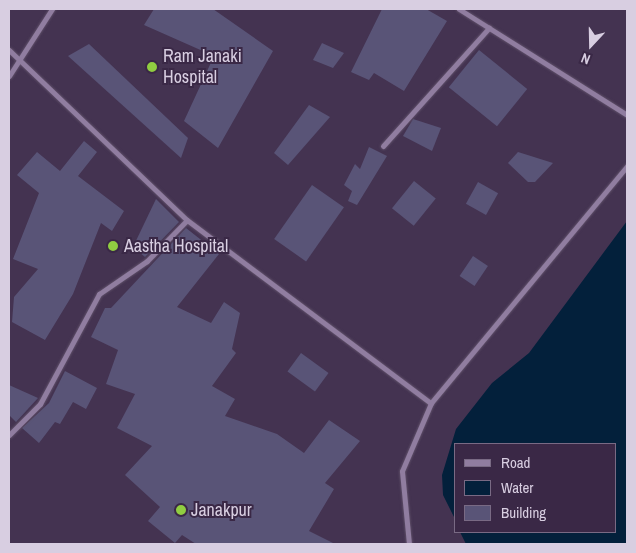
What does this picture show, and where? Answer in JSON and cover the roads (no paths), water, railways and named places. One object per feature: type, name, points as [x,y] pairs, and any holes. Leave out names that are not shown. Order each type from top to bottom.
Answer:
[{"type":"street","points":[[9,76],[52,9]]},
{"type":"street","points":[[459,9],[627,115]]},
{"type":"street","points":[[383,146],[489,28]]},
{"type":"street","points":[[9,50],[21,59],[70,112],[187,220],[431,403]]},
{"type":"street","points":[[409,544],[402,471],[431,403],[627,166]]},
{"type":"street","points":[[9,435],[40,404],[99,294],[147,261],[187,220]]},
{"type":"water","points":[[627,221],[627,544],[466,544],[460,533],[616,533],[616,443],[454,443],[454,517],[443,495],[442,475],[456,429],[492,383],[529,353]]},
{"type":"place","name":"Ram Janaki Hospital","points":[[152,67]]},
{"type":"place","name":"Aastha Hospital","points":[[113,246]]},
{"type":"place","name":"Janakpur","points":[[181,510]]}]
